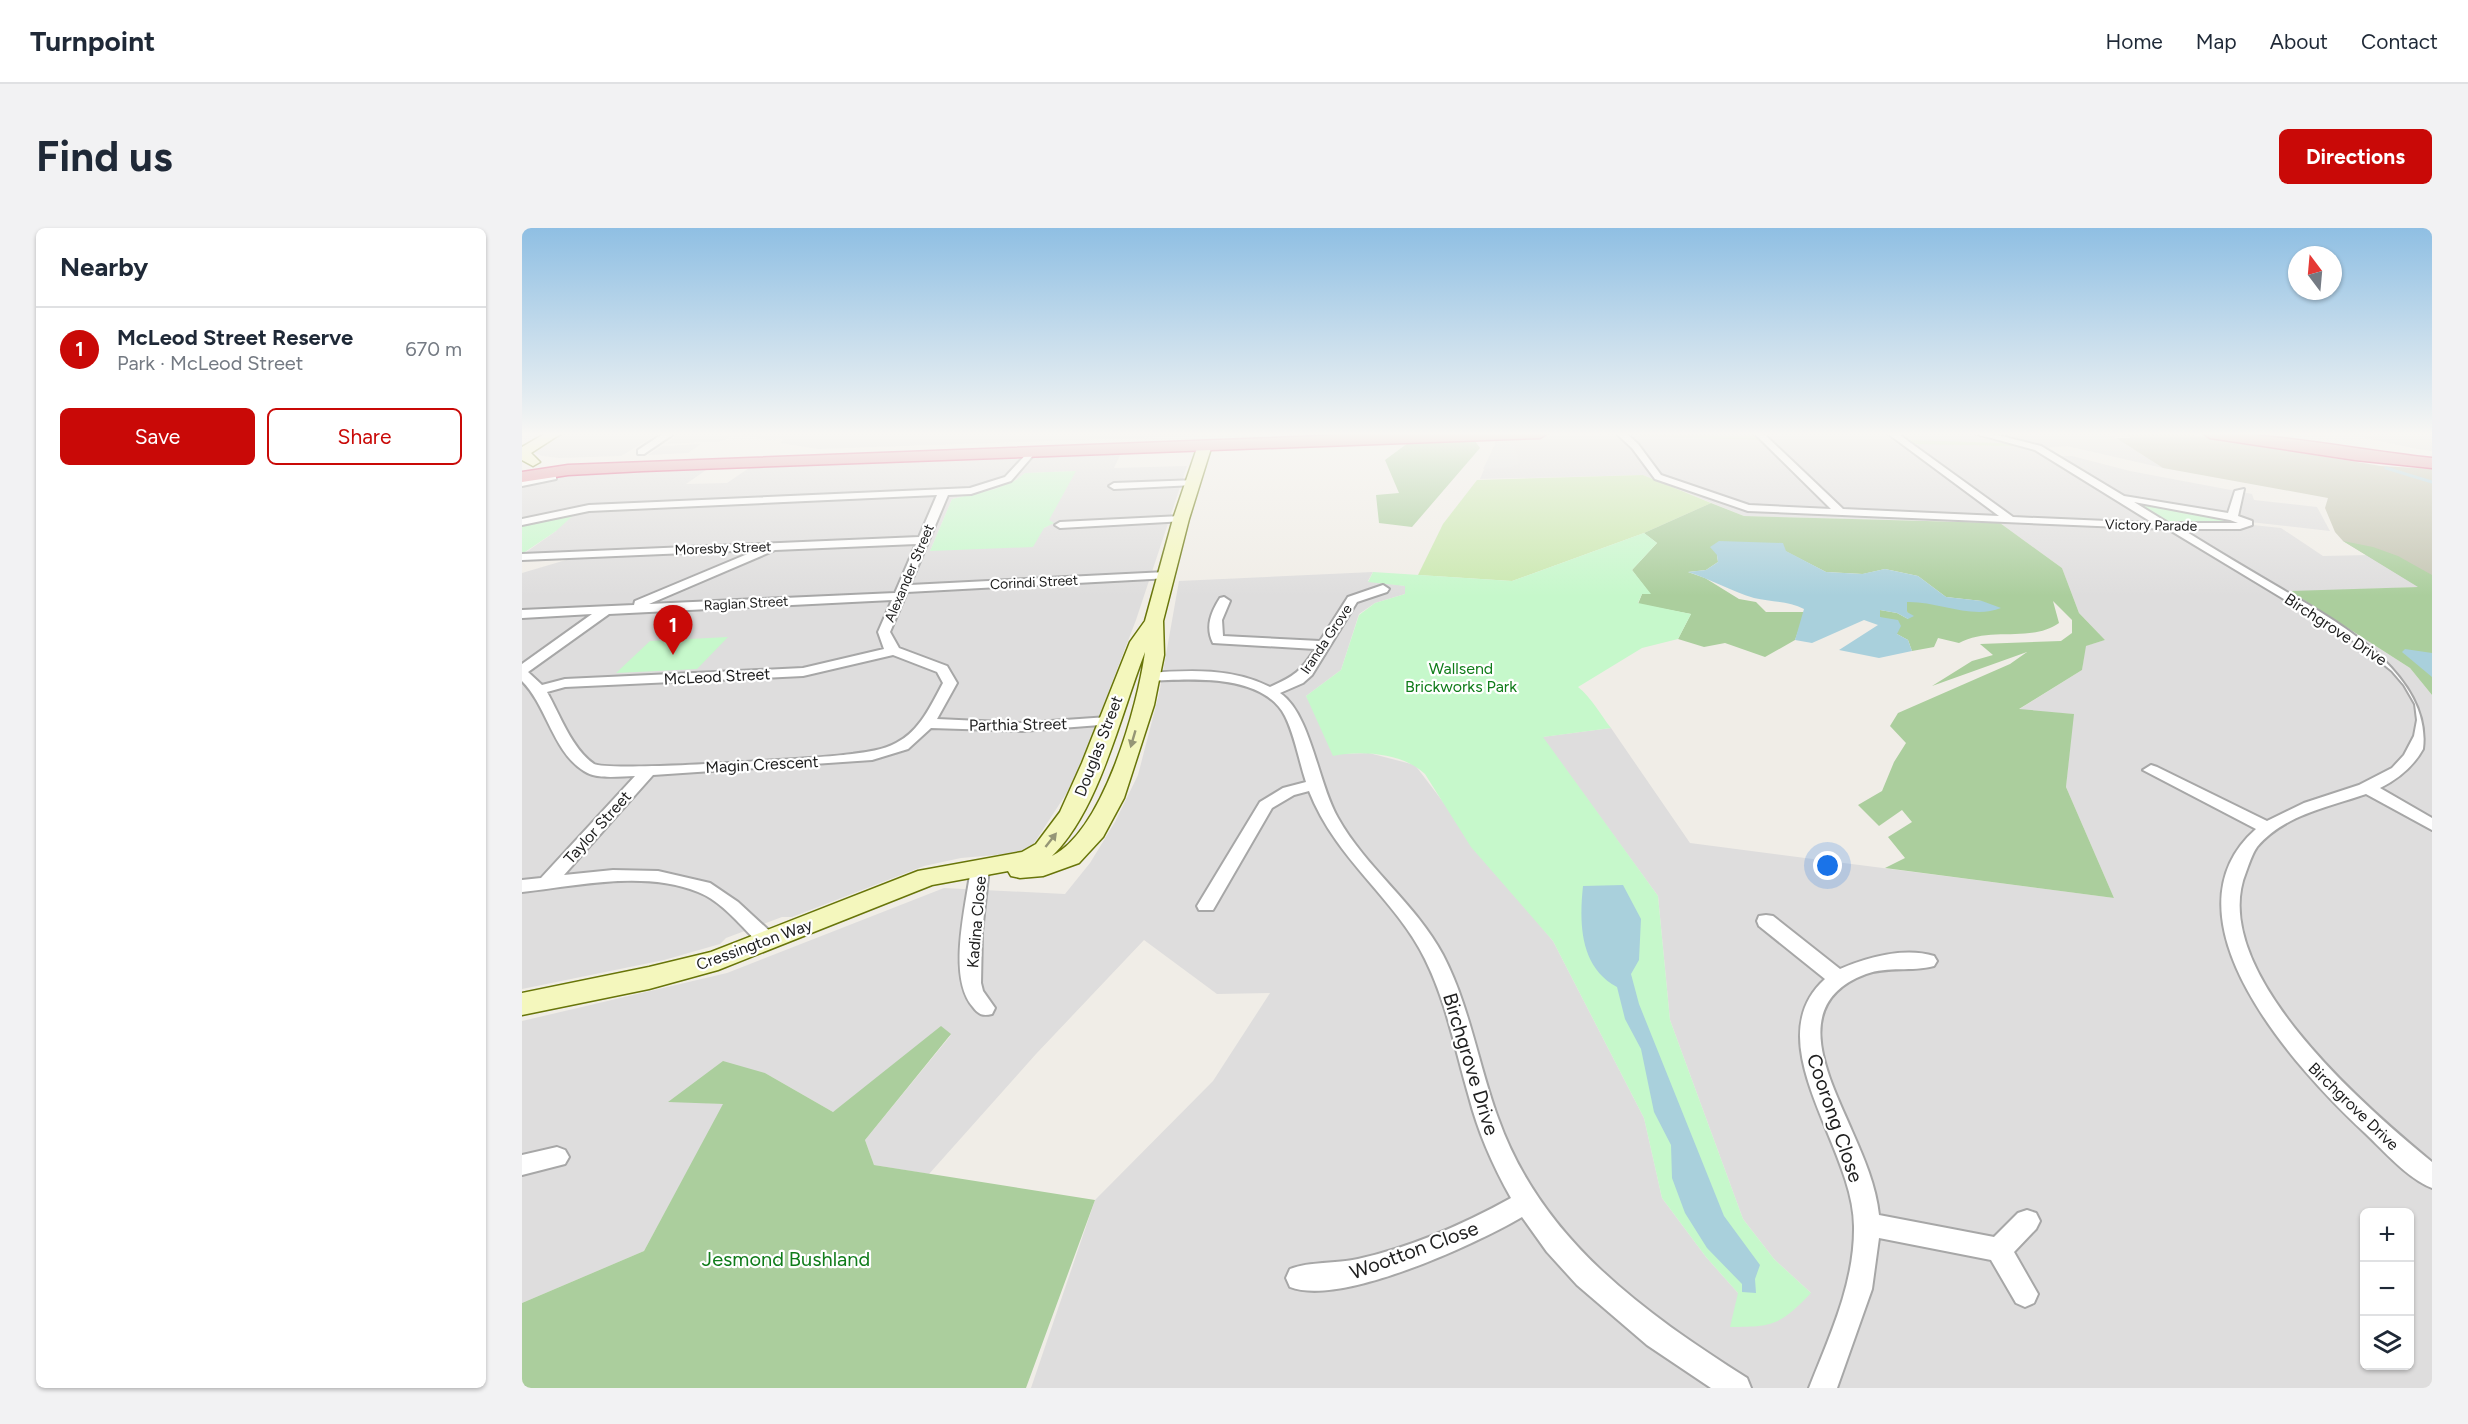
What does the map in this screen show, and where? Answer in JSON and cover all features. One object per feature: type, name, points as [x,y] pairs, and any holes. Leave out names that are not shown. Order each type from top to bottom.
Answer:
[{"type":"street","points":[[522,522],[589,508],[944,494],[986,487]]},
{"type":"street","name":"Douglas Street","points":[[980,868],[1039,855],[1068,816],[1090,774],[1139,642],[1154,621],[1181,519],[1192,487]]},
{"type":"street","name":"Victory Parade","points":[[1685,487],[1748,508],[2168,526],[2248,524],[2244,520],[2232,517]]},
{"type":"street","points":[[1814,487],[1840,512]]},
{"type":"street","points":[[1966,487],[2011,520]]},
{"type":"street","name":"Birchgrove Drive","points":[[2103,487],[2380,655],[2407,680],[2420,699],[2428,735],[2399,770],[2368,788],[2292,813],[2267,828],[2247,848],[2237,867],[2230,903],[2235,938],[2257,990],[2314,1069],[2373,1128],[2432,1177]]},
{"type":"street","points":[[2118,496],[2232,517],[2240,491]]},
{"type":"street","name":"Alexander Street","points":[[894,651],[889,647],[884,632],[944,494]]},
{"type":"street","points":[[1060,525],[1181,519]]},
{"type":"street","name":"Moresby Street","points":[[522,557],[923,540]]},
{"type":"street","points":[[626,609],[759,555],[773,546]]},
{"type":"street","points":[[522,569],[577,555]]},
{"type":"street","name":"Corindi Street","points":[[900,593],[1166,576]]},
{"type":"street","name":"Iranda Grove","points":[[1271,692],[1298,680],[1308,672],[1352,600],[1383,589]]},
{"type":"street","name":"Raglan Street","points":[[522,614],[900,593]]},
{"type":"street","points":[[1224,601],[1216,615],[1214,632],[1218,640],[1324,645]]},
{"type":"street","points":[[522,672],[607,610]]},
{"type":"street","name":"Douglas Street","points":[[980,868],[1007,870],[1044,867],[1068,859],[1082,846],[1116,791],[1157,638],[1154,621]]},
{"type":"street","points":[[1090,774],[1137,687],[1147,680],[1140,673],[1143,653],[1139,642]]},
{"type":"street","name":"McLeod Street","points":[[539,690],[565,683],[803,672],[894,651]]},
{"type":"street","name":"Magin Crescent","points":[[522,672],[539,690],[574,754],[583,763],[591,769],[611,772],[648,771],[874,756],[908,745],[928,723],[950,683],[942,669],[894,651]]},
{"type":"street","name":"Birchgrove Drive","points":[[1147,680],[1232,679],[1257,685],[1271,692],[1292,714],[1328,816],[1344,842],[1415,929],[1444,977],[1462,1024],[1494,1141],[1504,1167],[1524,1203],[1558,1249],[1617,1304],[1677,1351],[1737,1388]]},
{"type":"street","name":"Parthia Street","points":[[928,723],[1022,727],[1108,721]]},
{"type":"street","points":[[2151,770],[2267,828]]},
{"type":"street","name":"Taylor Street","points":[[547,883],[648,771]]},
{"type":"street","points":[[1206,906],[1266,806],[1289,791],[1316,785]]},
{"type":"street","points":[[2368,788],[2432,825]]},
{"type":"street","name":"Cressington Way","points":[[522,1004],[672,972],[768,941],[917,880],[949,872],[980,868]]},
{"type":"street","name":"Kadina Close","points":[[980,868],[971,945],[972,982],[973,993],[986,1008]]},
{"type":"street","points":[[522,886],[613,876],[647,877],[704,887],[731,906],[768,941]]},
{"type":"street","points":[[1766,921],[1838,978]]},
{"type":"street","name":"Coorong Close","points":[[1823,1388],[1864,1272],[1867,1224],[1855,1167],[1810,1052],[1810,1016],[1821,996],[1838,978],[1854,969],[1893,960],[1927,961]]},
{"type":"street","points":[[522,1165],[557,1157]]},
{"type":"street","name":"Wootton Close","points":[[1299,1278],[1328,1278],[1363,1272],[1460,1236],[1524,1203]]},
{"type":"street","points":[[1999,1250],[2027,1221]]},
{"type":"street","points":[[1867,1224],[1999,1250],[2025,1294]]},
{"type":"shaded area","points":[[522,487],[999,487],[952,499],[930,551],[1044,528],[1053,523],[1048,520],[1066,487],[1180,487],[1136,620],[1079,769],[1066,794],[1031,848],[1019,853],[961,858],[924,866],[792,917],[782,917],[726,938],[720,944],[664,960],[522,989],[522,573],[593,552],[522,555],[556,531],[522,523]]},
{"type":"shaded area","points":[[1673,487],[2216,487],[2252,494],[2254,500],[2317,507],[2330,531],[2232,520],[2152,504],[2140,505],[2234,523],[2281,528],[2323,556],[2369,555],[2419,587],[2291,592],[2410,668],[2432,695],[2432,1388],[1031,1388],[1095,1200],[1213,1081],[1270,993],[1217,994],[1144,940],[1036,1054],[929,1174],[874,1165],[865,1140],[951,1035],[833,1112],[765,1073],[669,1101],[724,1104],[644,1251],[522,1303],[522,1021],[727,973],[944,888],[1065,894],[1090,863],[1115,822],[1138,775],[1159,694],[1179,581],[1373,572],[1368,581],[1406,586],[1405,594],[1375,603],[1359,614],[1341,670],[1306,696],[1341,754],[1369,753],[1415,765],[1503,881],[1553,941],[1644,1118],[1662,1198],[1706,1257],[1738,1293],[1811,1293],[1774,1259],[1743,1219],[1670,1020],[1658,896],[1542,737],[1611,728],[1690,843],[2114,898],[2066,787],[2073,714],[2018,710],[2082,670],[2085,646],[2105,640],[2079,613],[2062,568],[2000,523],[1744,516]]},
{"type":"shaded area","points":[[2268,487],[2432,487],[2432,592],[2419,587],[2343,541],[2335,532],[2325,508],[2328,498]]},
{"type":"green space","points":[[1067,487],[1049,520],[1054,523],[1044,528],[1033,547],[930,551],[952,499],[995,489]]},
{"type":"green space","points":[[1397,487],[1446,487],[1412,527],[1379,523],[1376,495],[1399,493]]},
{"type":"green space","points":[[1471,487],[1672,487],[1711,503],[1644,533],[1512,581],[1418,575],[1443,524]]},
{"type":"green space","points":[[1711,503],[1744,516],[2000,523],[2062,568],[2079,613],[2105,640],[2086,646],[2082,670],[2019,709],[2074,714],[2066,787],[2114,898],[1885,868],[1905,858],[1888,837],[1912,822],[1902,810],[1879,826],[1858,805],[1882,791],[1894,762],[1906,743],[1890,726],[1898,713],[2010,664],[2027,652],[1932,686],[1972,661],[1993,655],[1980,644],[2061,641],[2072,633],[2072,620],[2053,601],[2059,623],[2048,629],[2023,634],[1971,638],[1959,643],[1938,638],[1934,647],[1912,651],[1908,640],[1897,634],[1880,617],[1880,610],[1897,613],[1908,619],[1906,602],[1922,601],[1948,607],[1982,601],[1946,597],[1918,576],[1885,569],[1863,574],[1826,572],[1785,551],[1717,555],[1718,562],[1706,570],[1688,572],[1705,578],[1739,599],[1756,602],[1766,612],[1805,612],[1795,640],[1765,657],[1725,643],[1704,647],[1678,639],[1691,614],[1638,604],[1642,594],[1650,594],[1632,570],[1657,543],[1644,533]]},
{"type":"green space","points":[[2152,504],[2232,520],[2234,523],[2171,524],[2139,505]]},
{"type":"green space","points":[[578,511],[556,531],[522,554],[522,523]]},
{"type":"green space","name":"Wallsend Brickworks Park","points":[[1644,533],[1657,543],[1632,570],[1651,594],[1642,594],[1638,603],[1691,614],[1678,639],[1642,648],[1578,687],[1611,728],[1543,737],[1658,896],[1670,1020],[1743,1219],[1774,1259],[1811,1293],[1783,1318],[1767,1325],[1730,1327],[1738,1293],[1706,1257],[1662,1198],[1644,1118],[1553,941],[1471,847],[1425,774],[1416,767],[1394,757],[1356,753],[1333,756],[1306,696],[1341,670],[1359,615],[1375,603],[1405,594],[1405,586],[1368,582],[1373,572],[1512,581]]},
{"type":"green space","points":[[2343,541],[2373,547],[2398,556],[2432,575],[2432,695],[2410,668],[2290,591],[2418,587]]},
{"type":"green space","points":[[728,637],[697,669],[616,673],[650,641]]},
{"type":"green space","name":"Jesmond Bushland","points":[[941,1026],[951,1034],[865,1140],[874,1165],[1095,1200],[1026,1388],[522,1388],[522,1303],[644,1251],[723,1104],[668,1102],[723,1061],[765,1073],[833,1112]]},
{"type":"water","points":[[1719,541],[1783,543],[1786,551],[1826,572],[1862,574],[1885,569],[1918,576],[1946,597],[1982,601],[2001,608],[1978,612],[1907,602],[1907,612],[1914,616],[1908,619],[1897,613],[1880,610],[1880,617],[1898,620],[1901,626],[1897,634],[1908,640],[1912,651],[1879,658],[1839,650],[1878,625],[1864,620],[1812,643],[1795,640],[1804,609],[1786,603],[1754,598],[1688,572],[1706,570],[1718,562],[1717,555],[1710,547]]},
{"type":"water","points":[[2405,649],[2432,653],[2432,677],[2402,652]]},
{"type":"water","points":[[1623,885],[1641,919],[1639,960],[1631,974],[1639,1004],[1724,1216],[1760,1265],[1755,1279],[1756,1293],[1742,1292],[1742,1284],[1707,1248],[1685,1213],[1672,1178],[1671,1145],[1654,1112],[1641,1049],[1625,1019],[1617,987],[1605,978],[1589,956],[1582,929],[1583,886]]},
{"type":"place","name":"McLeod Street Reserve","points":[[673,655]]}]
